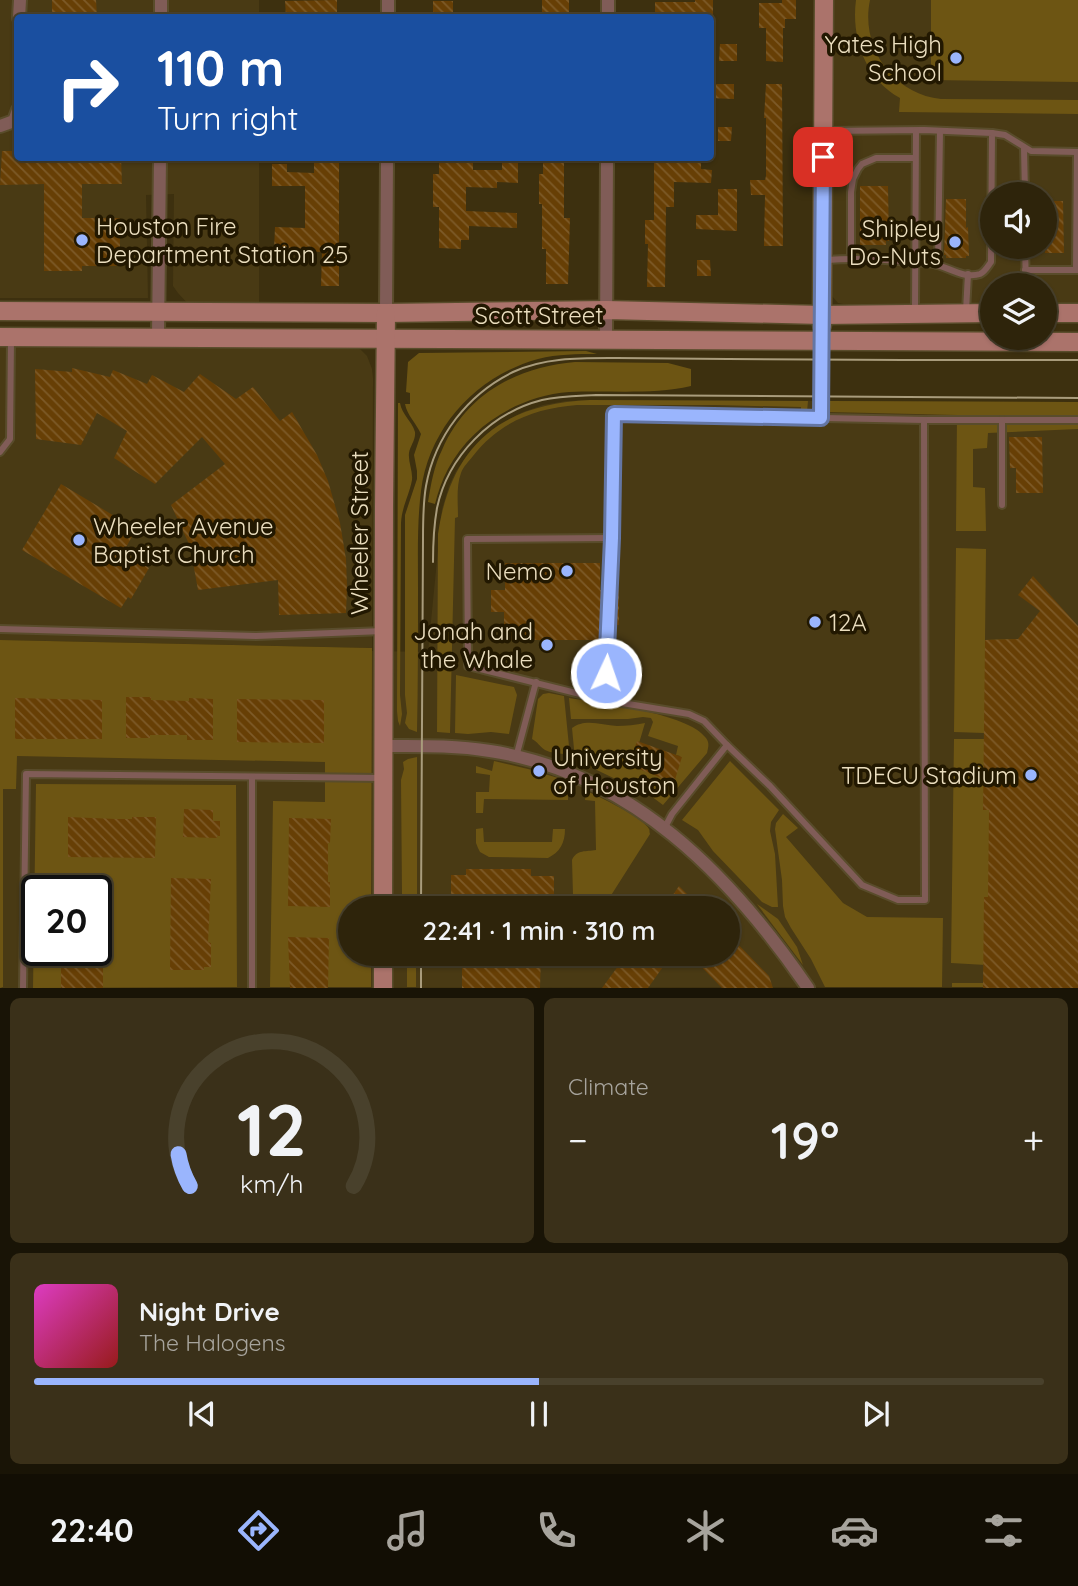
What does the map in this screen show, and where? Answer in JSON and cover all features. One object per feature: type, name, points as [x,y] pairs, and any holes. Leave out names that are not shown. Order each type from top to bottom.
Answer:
[{"type":"main road","points":[[821,341],[824,0]]},
{"type":"main road","name":"Scott Street","points":[[0,311],[386,313],[606,310],[822,315],[980,313]]},
{"type":"main road","points":[[96,312],[96,337]]},
{"type":"main road","name":"Wheeler Street","points":[[383,896],[386,313]]},
{"type":"main road","points":[[1057,313],[1078,313]]},
{"type":"main road","name":"Scott Street","points":[[5,337],[980,340]]},
{"type":"main road","name":"Scott Street","points":[[1057,341],[1078,342]]},
{"type":"main road","points":[[383,966],[383,988]]},
{"type":"street","points":[[158,337],[160,161]]},
{"type":"street","name":"Wheeler Street","points":[[386,313],[387,161]]},
{"type":"street","points":[[606,340],[607,161]]},
{"type":"street","points":[[384,746],[432,745],[492,751],[556,767],[623,800],[704,862],[735,893],[783,952],[808,988]]},
{"type":"lane","points":[[823,131],[992,133],[1005,135],[1031,151],[1078,152],[1077,270],[1025,270]]},
{"type":"lane","points":[[915,313],[916,131]]},
{"type":"lane","points":[[938,265],[940,131]]},
{"type":"lane","points":[[822,260],[874,258],[938,265],[953,272],[968,274],[979,274],[986,270],[991,262],[992,133]]},
{"type":"lane","points":[[1024,148],[1025,182]]},
{"type":"lane","points":[[850,258],[851,192],[858,169],[862,164],[876,159],[915,158]]},
{"type":"lane","points":[[1025,259],[1025,273]]},
{"type":"lane","points":[[966,313],[968,274]]},
{"type":"lane","points":[[0,452],[10,439],[10,378],[5,337]]},
{"type":"lane","points":[[821,341],[821,418]]},
{"type":"lane","points":[[0,378],[10,378]]},
{"type":"lane","points":[[604,700],[612,538],[614,414],[1078,420]]},
{"type":"lane","points":[[612,538],[467,539],[468,666],[604,700],[689,714],[704,721],[770,786],[862,885],[898,900],[925,900],[924,420]]},
{"type":"lane","points":[[1002,420],[1002,505]]},
{"type":"lane","points":[[0,629],[256,636],[383,631]]},
{"type":"lane","points":[[516,757],[536,682]]},
{"type":"lane","points":[[664,829],[672,814],[727,745]]},
{"type":"lane","points":[[23,988],[26,774],[384,778]]},
{"type":"lane","points":[[252,777],[252,988]]},
{"type":"shaded area","points":[[0,0],[259,0],[259,14],[14,14],[14,161],[259,161],[259,304],[189,305],[178,293],[173,286],[174,194],[146,195],[148,298],[0,298]]},
{"type":"shaded area","points":[[834,0],[1078,0],[1078,305],[1057,305],[1057,273],[980,273],[980,305],[848,305],[838,303],[832,296]]},
{"type":"shaded area","points":[[856,0],[870,0],[868,18],[875,51],[895,78],[908,88],[941,99],[1078,100],[1078,114],[899,112],[900,98],[878,80],[863,56],[856,28]]},
{"type":"shaded area","points":[[931,0],[1078,0],[1078,82],[931,80]]},
{"type":"shaded area","points":[[0,343],[357,347],[361,350],[367,356],[373,378],[372,648],[0,640]]},
{"type":"shaded area","points":[[586,351],[597,354],[560,355],[538,359],[495,378],[476,391],[460,407],[434,446],[421,491],[418,539],[417,732],[409,729],[405,723],[405,515],[417,479],[414,455],[421,434],[405,404],[410,404],[410,393],[406,392],[408,362],[419,353]]},
{"type":"shaded area","points":[[575,362],[668,363],[691,369],[691,386],[646,391],[569,392],[532,400],[515,407],[483,426],[470,439],[448,469],[435,504],[428,502],[442,450],[452,430],[479,399],[514,377],[533,370]]},
{"type":"shaded area","name":"University of Houston","points":[[590,400],[1078,402],[1078,987],[0,988],[0,644],[428,652],[442,509],[449,486],[471,450],[487,434],[523,412],[543,405]]},
{"type":"shaded area","points":[[590,400],[808,401],[807,412],[801,412],[801,407],[577,405],[533,413],[494,434],[466,464],[459,478],[458,517],[455,518],[450,733],[437,732],[438,534],[455,476],[468,454],[486,435],[506,421],[531,410],[558,403]]},
{"type":"shaded area","points":[[830,401],[1078,402],[1078,429],[988,433],[987,448],[973,449],[973,487],[985,488],[986,531],[956,531],[957,415],[830,412]]},
{"type":"shaded area","points":[[398,403],[415,432],[409,453],[412,480],[401,523],[400,726],[397,711]]},
{"type":"shaded area","name":"TDECU Stadium","points":[[956,548],[986,549],[985,640],[1019,639],[1078,987],[952,987],[952,983],[983,983],[986,965],[951,963],[954,739],[984,739],[984,733],[954,732]]},
{"type":"shaded area","points":[[0,640],[372,648],[371,896],[338,896],[338,966],[371,966],[371,987],[270,987],[273,801],[325,802],[325,762],[17,756],[16,789],[3,789],[3,987],[0,988]]},
{"type":"shaded area","points":[[456,675],[514,687],[517,695],[509,734],[455,733]]},
{"type":"shaded area","points":[[549,693],[564,696],[569,746],[567,754],[547,751],[532,739],[538,699]]},
{"type":"shaded area","points":[[569,698],[642,710],[681,722],[696,729],[706,738],[707,753],[663,805],[651,796],[580,762],[574,749],[572,728],[582,723],[617,726],[645,723],[632,767],[672,779],[680,756],[676,755],[678,746],[648,736],[653,722],[651,718],[571,719]]},
{"type":"shaded area","points":[[417,757],[417,896],[402,894],[401,780],[403,762]]},
{"type":"shaded area","points":[[494,761],[568,781],[568,800],[484,799],[483,813],[476,813],[476,792],[489,792],[490,775],[476,773],[476,766],[492,771]]},
{"type":"shaded area","points":[[730,761],[779,810],[771,822],[770,831],[775,854],[778,907],[762,902],[713,851],[698,830],[682,820]]},
{"type":"shaded area","points":[[36,784],[236,785],[237,987],[33,988],[33,966],[112,966],[112,875],[35,875]]},
{"type":"shaded area","points":[[586,791],[620,808],[645,824],[650,834],[611,896],[554,896],[573,895],[574,856],[596,850],[595,801],[585,800]]},
{"type":"shaded area","points":[[783,814],[798,828],[786,837],[843,903],[867,917],[943,918],[942,987],[825,987],[785,917],[775,829]]},
{"type":"shaded area","points":[[483,828],[484,842],[552,842],[553,829],[565,829],[561,846],[548,858],[489,857],[480,852],[476,843],[476,829]]},
{"type":"shaded area","points":[[757,904],[778,919],[797,947],[803,965]]},
{"type":"shaded area","points":[[407,966],[416,966],[416,987],[407,987]]},
{"type":"building","points":[[52,0],[96,0],[97,14],[52,14]]},
{"type":"building","points":[[337,0],[337,14],[286,14],[285,1]]},
{"type":"building","points":[[542,0],[569,0],[569,14],[542,14]]},
{"type":"building","points":[[713,0],[713,14],[655,14],[655,2]]},
{"type":"building","points":[[782,0],[796,0],[796,19],[785,19],[783,62],[766,61],[766,28],[759,28],[759,3],[782,3]]},
{"type":"building","points":[[433,1],[453,1],[453,14],[433,14]]},
{"type":"building","points":[[720,44],[737,44],[737,61],[719,61]]},
{"type":"building","points":[[714,84],[734,84],[734,99],[714,98]]},
{"type":"building","points":[[766,84],[782,84],[783,246],[764,246],[765,195],[751,195],[750,180],[765,180],[766,176]]},
{"type":"building","points":[[718,127],[732,127],[731,141],[718,141]]},
{"type":"building","points":[[2,151],[14,151],[14,161],[121,161],[122,184],[82,184],[82,218],[120,218],[120,266],[82,266],[82,271],[44,271],[44,184],[0,185]]},
{"type":"building","points":[[314,161],[339,161],[339,286],[321,286],[322,252],[274,250],[275,227],[305,228],[305,186],[272,186],[272,164],[287,164],[287,172],[314,173]]},
{"type":"building","points":[[439,161],[473,161],[473,170],[502,170],[502,161],[518,161],[518,183],[497,182],[497,188],[466,187],[466,211],[517,213],[517,228],[469,226],[469,240],[461,240],[461,249],[439,248],[439,207],[433,207],[433,174],[439,174]]},
{"type":"building","points":[[543,161],[564,161],[564,218],[570,218],[568,284],[546,284],[546,249],[542,249],[542,204],[539,204],[539,174],[543,174]]},
{"type":"building","points":[[654,161],[701,161],[701,169],[712,170],[711,183],[674,182],[674,207],[666,207],[665,287],[647,287],[648,244],[645,244],[645,220],[654,220]]},
{"type":"building","points":[[860,186],[888,186],[889,241],[886,241],[886,245],[860,245]]},
{"type":"building","points":[[718,189],[737,189],[737,231],[696,229],[696,215],[718,215]]},
{"type":"building","name":"Shipley Do-Nuts","points":[[946,199],[966,199],[969,256],[966,258],[946,258],[944,255]]},
{"type":"building","points":[[1057,201],[1063,201],[1064,253],[1057,253]]},
{"type":"building","points":[[697,260],[710,260],[711,276],[697,276]]},
{"type":"building","points":[[72,368],[110,377],[113,370],[147,384],[152,375],[184,392],[200,374],[236,399],[253,387],[280,421],[292,412],[317,455],[340,523],[346,559],[346,613],[279,615],[278,580],[198,590],[190,546],[171,505],[225,464],[202,437],[155,484],[114,458],[127,431],[97,413],[81,445],[36,439],[35,369],[72,372]]},
{"type":"building","points":[[1009,437],[1042,437],[1043,493],[1016,493],[1016,468],[1010,468]]},
{"type":"building","name":"Wheeler Avenue Baptist Church","points":[[61,484],[136,529],[123,553],[149,568],[131,599],[128,597],[121,608],[22,550]]},
{"type":"building","points":[[505,563],[600,563],[600,590],[604,590],[601,640],[504,640],[504,612],[491,612],[491,590],[505,590]]},
{"type":"building","name":"TDECU Stadium","points":[[1033,576],[1078,626],[1078,988],[983,988],[989,810],[983,810],[985,640],[1018,639],[1040,611],[1018,595]]},
{"type":"building","points":[[615,590],[619,590],[619,625],[613,625]]},
{"type":"building","points":[[126,697],[189,701],[189,698],[213,699],[213,740],[187,740],[187,735],[126,738]]},
{"type":"building","points":[[15,698],[102,700],[102,739],[15,739]]},
{"type":"building","points":[[237,699],[324,700],[324,743],[237,742]]},
{"type":"building","points":[[637,741],[682,757],[674,783],[629,765]]},
{"type":"building","points":[[184,809],[213,810],[213,821],[220,821],[220,836],[183,837]]},
{"type":"building","points":[[68,817],[156,817],[155,858],[68,857]]},
{"type":"building","points":[[289,818],[331,819],[328,843],[330,907],[288,906]]},
{"type":"building","points":[[466,869],[531,869],[531,876],[554,876],[554,896],[451,896],[451,875],[466,875]]},
{"type":"building","points":[[171,878],[211,879],[208,942],[211,943],[211,967],[204,967],[204,970],[170,970]]},
{"type":"building","points":[[679,886],[689,896],[672,896]]},
{"type":"building","points":[[288,937],[329,938],[328,988],[290,988]]},
{"type":"building","points":[[740,946],[769,976],[773,988],[722,988],[701,966],[740,966]]},
{"type":"building","points":[[61,966],[103,966],[103,988],[61,988]]},
{"type":"building","points":[[462,966],[541,966],[540,988],[462,988]]},
{"type":"building","points":[[618,966],[664,966],[648,988],[602,988]]},
{"type":"tram line","points":[[421,896],[425,492],[430,468],[446,434],[456,418],[482,392],[525,367],[577,358],[1078,360]]},
{"type":"tram line","points":[[433,562],[437,508],[451,471],[462,454],[489,426],[523,406],[542,400],[596,395],[1078,398]]},
{"type":"tram line","points":[[421,966],[421,988]]},
{"type":"place","name":"Yates High School","points":[[956,58]]},
{"type":"place","name":"Houston Fire Department Station 25","points":[[82,240]]},
{"type":"place","name":"Shipley Do-Nuts","points":[[955,242]]},
{"type":"place","name":"Wheeler Avenue Baptist Church","points":[[79,540]]},
{"type":"place","name":"Nemo","points":[[567,571]]},
{"type":"place","name":"12A","points":[[815,622]]},
{"type":"place","name":"Jonah and the Whale","points":[[547,645]]},
{"type":"place","name":"University of Houston","points":[[539,771]]},
{"type":"place","name":"TDECU Stadium","points":[[1031,775]]},
{"type":"route","points":[[606,673],[614,414],[821,418],[823,157]]}]
